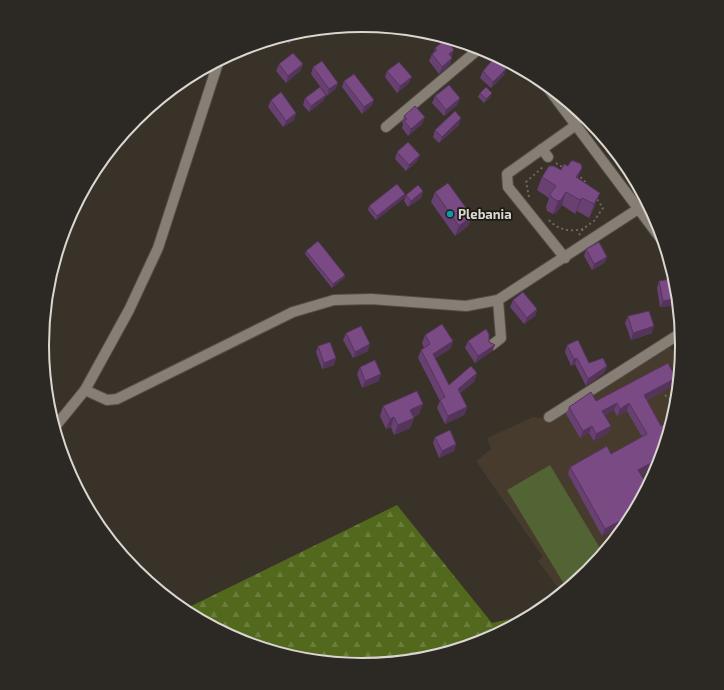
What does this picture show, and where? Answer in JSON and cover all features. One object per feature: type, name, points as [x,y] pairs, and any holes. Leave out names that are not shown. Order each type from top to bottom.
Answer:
[{"type":"street","points":[[386,127],[474,53]]},
{"type":"street","points":[[59,422],[85,390],[129,310],[158,248],[216,68]]},
{"type":"street","points":[[558,102],[652,227]]},
{"type":"street","points":[[565,258],[508,187],[507,174],[546,158],[576,125]]},
{"type":"street","points":[[85,390],[107,400],[117,399],[293,312],[334,300],[371,299],[466,306],[498,300],[565,258],[638,209]]},
{"type":"street","points":[[492,345],[501,338],[498,300]]},
{"type":"street","points":[[549,417],[675,338]]},
{"type":"path","points":[[530,200],[526,182],[546,158],[584,179],[591,191]]},
{"type":"path","points":[[548,220],[553,225],[570,232],[583,229],[594,221],[602,208],[595,196]]},
{"type":"path","points":[[665,395],[670,399]]},
{"type":"shaded area","points":[[670,347],[675,352],[669,406],[658,446],[643,483],[633,502],[610,536],[583,566],[558,588],[538,561],[543,557],[476,461],[491,449],[487,438],[533,417],[548,419]]},
{"type":"green space","points":[[550,465],[600,548],[564,584],[507,490]]},
{"type":"green space","points":[[397,505],[492,623],[515,618],[482,634],[443,647],[403,655],[362,658],[301,652],[261,641],[224,626],[190,606]]},
{"type":"building","points":[[442,43],[451,45],[454,50],[449,54],[452,58],[442,67],[432,54],[437,50],[435,48]]},
{"type":"building","points":[[293,53],[303,64],[288,76],[279,64]]},
{"type":"building","points":[[492,60],[503,66],[506,69],[493,82],[483,71]]},
{"type":"building","points":[[322,61],[338,83],[329,89],[313,67]]},
{"type":"building","points":[[399,62],[412,77],[400,86],[387,71]]},
{"type":"building","points":[[354,74],[374,100],[364,107],[344,81]]},
{"type":"building","points":[[449,85],[460,98],[446,110],[435,96]]},
{"type":"building","points":[[320,87],[326,95],[311,106],[305,98]]},
{"type":"building","points":[[486,87],[492,93],[486,99],[480,93]]},
{"type":"building","points":[[281,92],[296,113],[286,121],[271,100]]},
{"type":"building","points":[[415,106],[425,117],[411,129],[404,121],[407,119],[404,116]]},
{"type":"building","points":[[455,111],[461,118],[442,137],[435,130]]},
{"type":"building","points":[[408,142],[420,155],[409,165],[397,152]]},
{"type":"building","points":[[571,161],[581,164],[582,168],[576,177],[600,193],[594,204],[582,198],[580,200],[566,192],[561,200],[558,201],[552,198],[550,194],[556,186],[542,177],[549,166],[554,166],[561,170],[564,164],[568,166]]},
{"type":"building","points":[[448,183],[472,216],[459,226],[435,192]]},
{"type":"building","points":[[397,184],[405,194],[377,216],[369,206]]},
{"type":"building","points":[[418,185],[423,191],[411,201],[406,195]]},
{"type":"building","points":[[318,241],[345,275],[333,284],[306,251]]},
{"type":"building","points":[[599,242],[607,257],[594,264],[586,249]]},
{"type":"building","points":[[668,279],[671,299],[663,301],[659,281]]},
{"type":"building","points":[[523,292],[537,309],[527,318],[513,300]]},
{"type":"building","points":[[649,311],[654,326],[633,333],[628,316]]},
{"type":"building","points":[[442,324],[453,341],[433,354],[449,385],[471,366],[477,373],[458,389],[467,407],[448,416],[440,400],[445,397],[421,350],[430,344],[425,335]]},
{"type":"building","points":[[361,326],[370,344],[355,352],[346,333]]},
{"type":"building","points":[[486,329],[489,334],[489,342],[495,345],[478,356],[468,341]]},
{"type":"building","points":[[578,340],[589,363],[603,358],[607,366],[588,379],[577,358],[574,359],[567,345]]},
{"type":"building","points":[[330,342],[336,358],[324,363],[318,346]]},
{"type":"building","points":[[375,360],[381,374],[365,381],[360,367]]},
{"type":"building","points":[[668,363],[673,373],[673,380],[644,395],[661,426],[664,424],[664,426],[652,462],[638,470],[644,480],[633,502],[621,520],[605,529],[570,467],[607,446],[611,454],[647,434],[629,403],[620,409],[617,403],[602,411],[611,426],[596,434],[592,426],[583,431],[569,407],[591,392],[596,401]]},
{"type":"building","points":[[417,391],[423,404],[410,410],[414,418],[398,425],[394,417],[390,419],[383,406]]},
{"type":"building","points":[[450,430],[456,444],[442,451],[435,437]]},
{"type":"place","name":"Plebania","points":[[450,214]]}]
